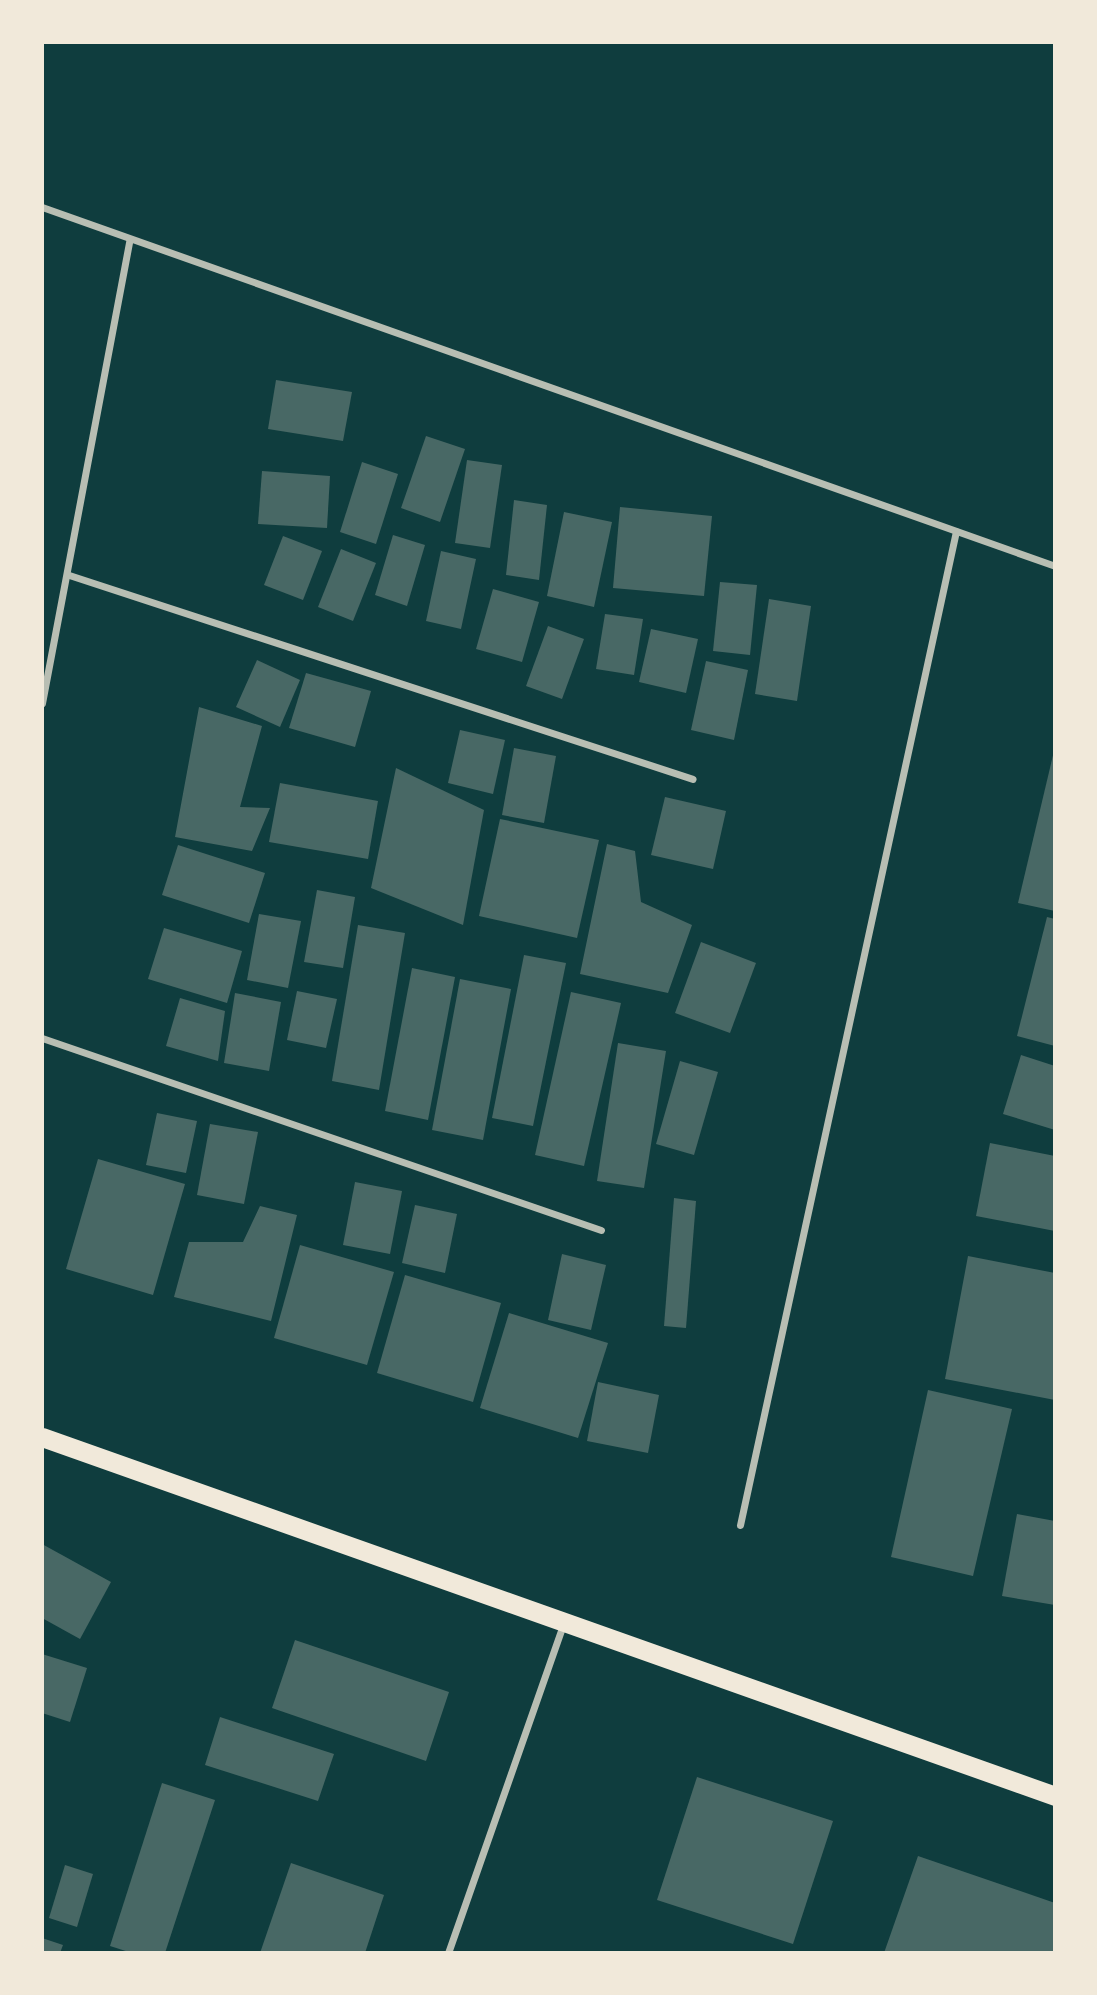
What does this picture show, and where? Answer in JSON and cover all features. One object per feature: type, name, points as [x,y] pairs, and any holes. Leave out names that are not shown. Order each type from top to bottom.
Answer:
[{"type":"highway","points":[[42,1437],[1055,1796]]},
{"type":"street","points":[[42,207],[1055,566]]},
{"type":"street","points":[[42,703],[69,575],[130,239]]},
{"type":"street","points":[[740,1525],[956,531]]},
{"type":"street","points":[[69,575],[693,779]]},
{"type":"street","points":[[42,1038],[601,1230]]},
{"type":"street","points":[[448,1953],[565,1621]]},
{"type":"building","points":[[276,380],[352,392],[343,441],[268,429]]},
{"type":"building","points":[[426,436],[465,449],[440,522],[401,508]]},
{"type":"building","points":[[467,460],[502,465],[490,548],[455,543]]},
{"type":"building","points":[[362,462],[398,474],[376,544],[340,532]]},
{"type":"building","points":[[262,471],[330,476],[327,528],[258,524]]},
{"type":"building","points":[[514,500],[547,505],[539,580],[506,575]]},
{"type":"building","points":[[620,507],[712,516],[704,596],[613,588]]},
{"type":"building","points":[[564,512],[612,522],[594,607],[547,596]]},
{"type":"building","points":[[393,535],[425,545],[407,606],[375,595]]},
{"type":"building","points":[[283,536],[322,551],[303,600],[264,585]]},
{"type":"building","points":[[341,549],[376,563],[353,621],[318,607]]},
{"type":"building","points":[[441,551],[476,559],[461,629],[426,621]]},
{"type":"building","points":[[720,582],[757,585],[750,655],[713,651]]},
{"type":"building","points":[[493,589],[539,602],[522,662],[476,649]]},
{"type":"building","points":[[769,599],[811,606],[797,701],[755,694]]},
{"type":"building","points":[[605,614],[643,619],[634,675],[596,669]]},
{"type":"building","points":[[548,626],[584,639],[562,699],[526,686]]},
{"type":"building","points":[[651,629],[698,639],[686,693],[639,682]]},
{"type":"building","points":[[257,660],[300,680],[280,727],[236,707]]},
{"type":"building","points":[[706,661],[748,670],[734,740],[691,730]]},
{"type":"building","points":[[306,673],[371,691],[355,747],[289,728]]},
{"type":"building","points":[[199,707],[262,726],[240,807],[270,808],[252,851],[175,837]]},
{"type":"building","points":[[460,730],[505,740],[493,794],[448,783]]},
{"type":"building","points":[[514,748],[556,756],[544,823],[502,815]]},
{"type":"building","points":[[1055,751],[1055,911],[1018,903]]},
{"type":"building","points":[[396,768],[484,810],[463,925],[371,888]]},
{"type":"building","points":[[280,783],[378,801],[368,859],[269,842]]},
{"type":"building","points":[[665,797],[726,811],[713,869],[651,855]]},
{"type":"building","points":[[500,819],[599,840],[577,938],[479,916]]},
{"type":"building","points":[[607,844],[635,851],[641,902],[692,925],[668,993],[580,974]]},
{"type":"building","points":[[178,845],[265,873],[249,923],[162,895]]},
{"type":"building","points":[[317,890],[355,897],[343,968],[304,962]]},
{"type":"building","points":[[259,914],[301,921],[288,988],[247,980]]},
{"type":"building","points":[[1047,917],[1055,919],[1055,1046],[1017,1036]]},
{"type":"building","points":[[358,925],[405,933],[379,1090],[332,1081]]},
{"type":"building","points":[[164,928],[242,951],[227,1003],[148,979]]},
{"type":"building","points":[[701,942],[756,963],[730,1033],[675,1013]]},
{"type":"building","points":[[524,955],[566,963],[533,1126],[492,1118]]},
{"type":"building","points":[[412,968],[455,977],[428,1120],[385,1111]]},
{"type":"building","points":[[460,979],[511,989],[483,1140],[432,1130]]},
{"type":"building","points":[[297,991],[337,999],[326,1048],[287,1040]]},
{"type":"building","points":[[571,992],[621,1003],[584,1166],[535,1155]]},
{"type":"building","points":[[235,993],[281,1002],[269,1071],[224,1063]]},
{"type":"building","points":[[180,998],[225,1011],[218,1061],[166,1046]]},
{"type":"building","points":[[618,1043],[666,1051],[644,1188],[597,1181]]},
{"type":"building","points":[[1021,1055],[1055,1066],[1055,1130],[1003,1114]]},
{"type":"building","points":[[680,1061],[718,1072],[694,1155],[656,1144]]},
{"type":"building","points":[[157,1113],[197,1121],[186,1173],[146,1165]]},
{"type":"building","points":[[210,1124],[258,1132],[244,1204],[197,1195]]},
{"type":"building","points":[[990,1143],[1055,1156],[1055,1231],[976,1216]]},
{"type":"building","points":[[98,1159],[185,1184],[153,1295],[66,1269]]},
{"type":"building","points":[[355,1182],[402,1191],[390,1254],[343,1245]]},
{"type":"building","points":[[674,1198],[696,1201],[686,1328],[664,1326]]},
{"type":"building","points":[[415,1205],[457,1214],[445,1273],[402,1263]]},
{"type":"building","points":[[260,1206],[297,1215],[271,1321],[174,1297],[189,1242],[243,1242]]},
{"type":"building","points":[[300,1245],[394,1272],[367,1365],[274,1338]]},
{"type":"building","points":[[562,1254],[606,1265],[591,1330],[548,1320]]},
{"type":"building","points":[[968,1256],[1055,1273],[1055,1400],[945,1379]]},
{"type":"building","points":[[405,1275],[501,1303],[473,1402],[377,1373]]},
{"type":"building","points":[[509,1313],[608,1343],[578,1438],[480,1408]]},
{"type":"building","points":[[598,1382],[659,1395],[648,1453],[587,1441]]},
{"type":"building","points":[[928,1390],[1012,1409],[973,1576],[891,1557]]},
{"type":"building","points":[[1017,1514],[1055,1521],[1055,1605],[1002,1596]]},
{"type":"building","points":[[42,1544],[111,1582],[80,1639],[42,1618]]},
{"type":"building","points":[[295,1640],[449,1692],[426,1761],[272,1708]]},
{"type":"building","points":[[42,1654],[87,1668],[70,1722],[42,1713]]},
{"type":"building","points":[[220,1717],[334,1754],[318,1801],[205,1765]]},
{"type":"building","points":[[697,1777],[833,1821],[793,1944],[657,1900]]},
{"type":"building","points":[[162,1783],[215,1800],[165,1953],[132,1953],[110,1946]]},
{"type":"building","points":[[918,1856],[1055,1903],[1055,1953],[884,1953]]},
{"type":"building","points":[[291,1863],[384,1895],[365,1953],[260,1953]]},
{"type":"building","points":[[65,1865],[93,1874],[77,1927],[49,1918]]},
{"type":"building","points":[[42,1938],[63,1945],[60,1953],[42,1953]]}]
